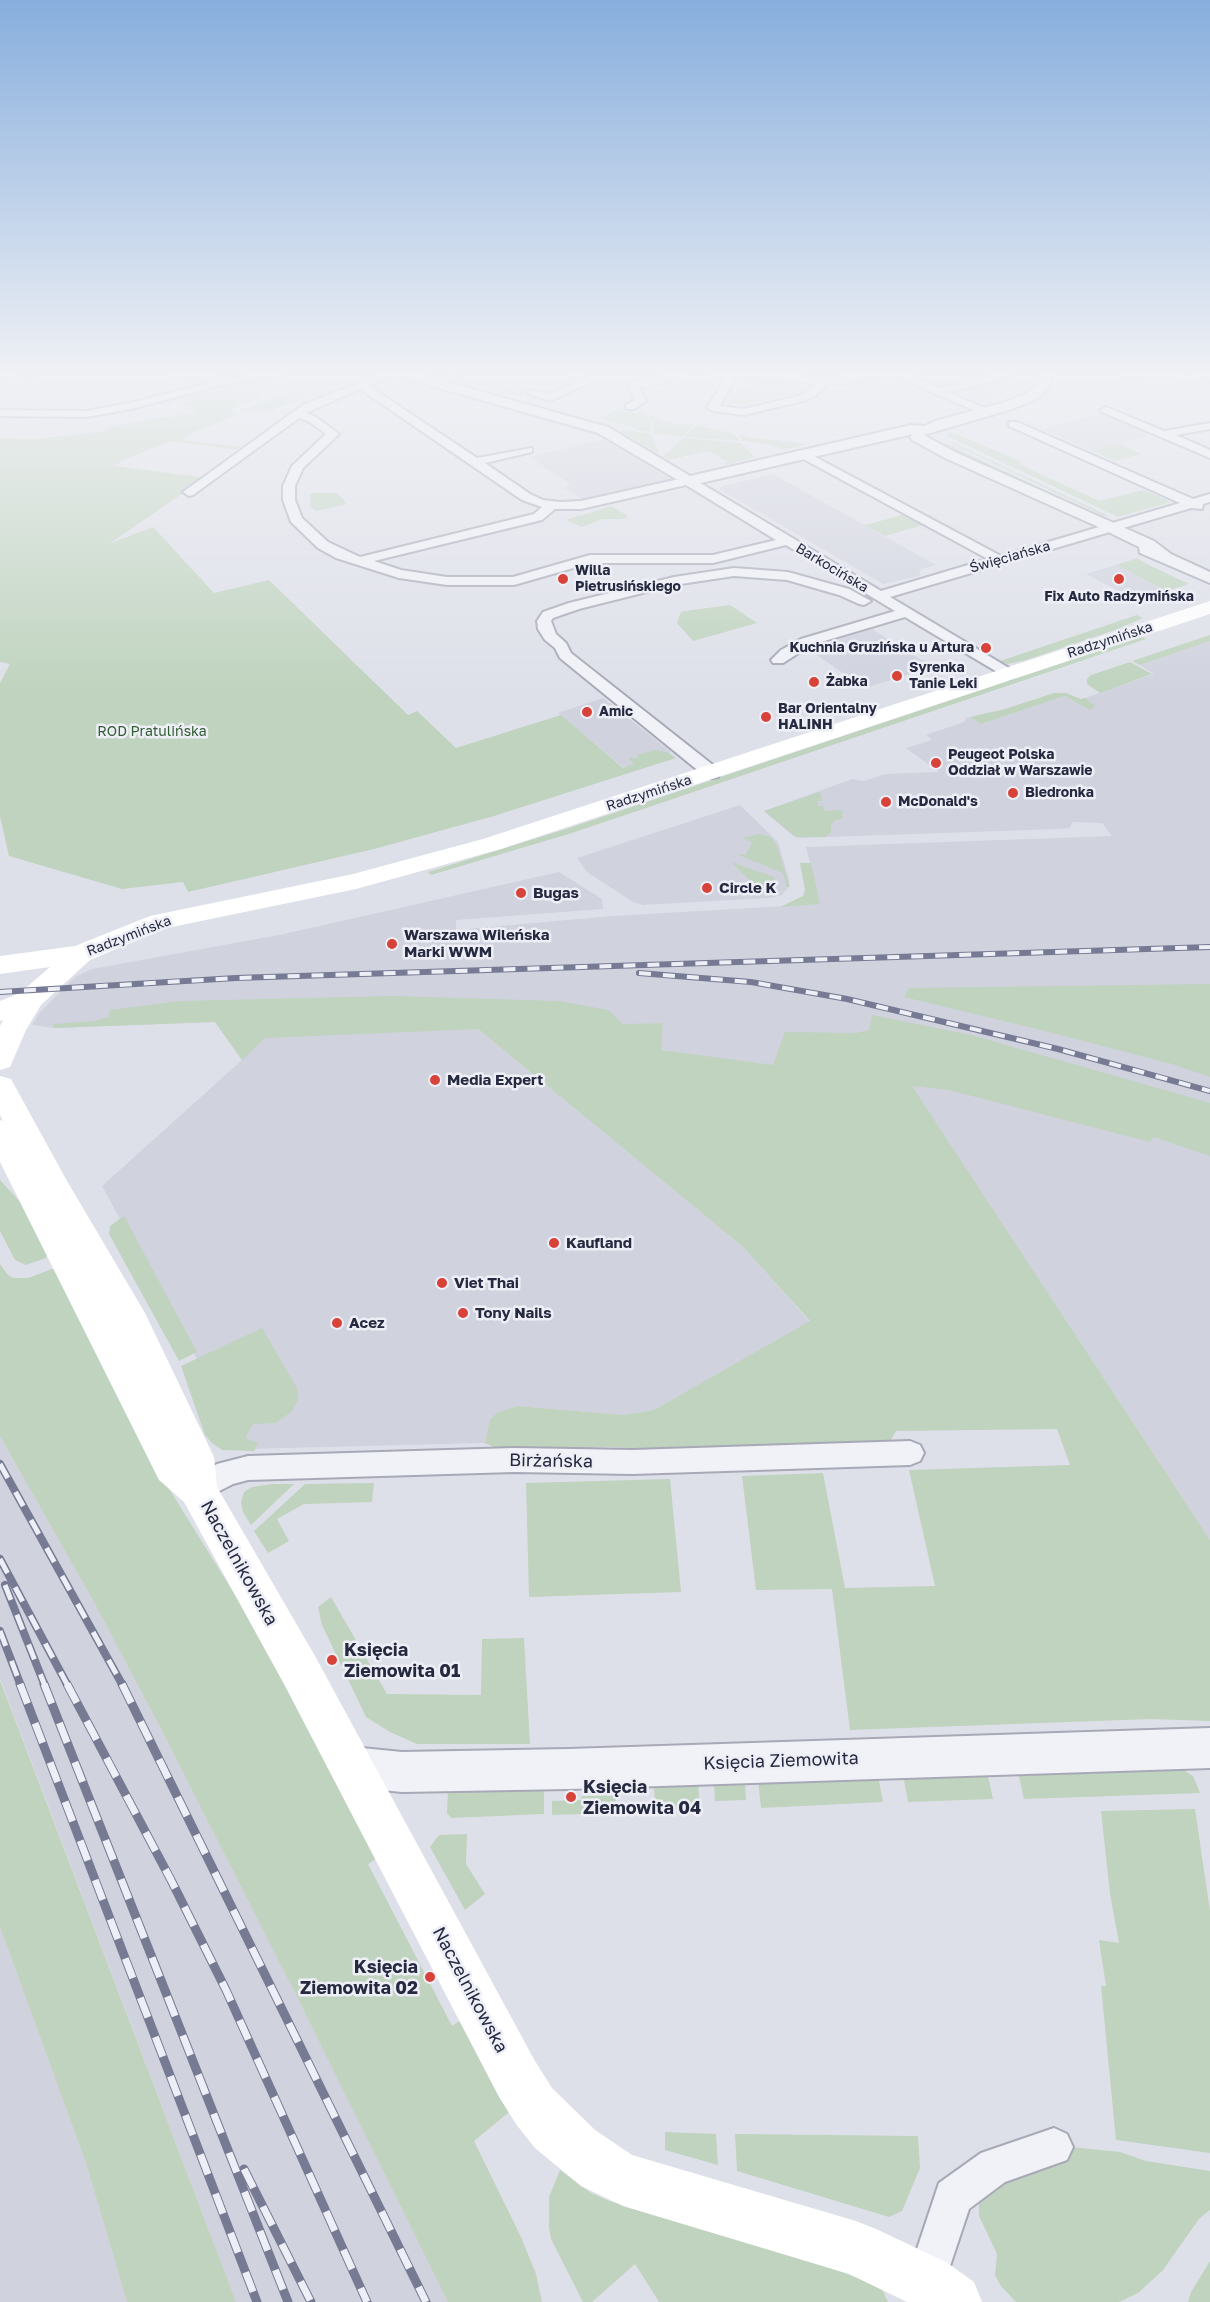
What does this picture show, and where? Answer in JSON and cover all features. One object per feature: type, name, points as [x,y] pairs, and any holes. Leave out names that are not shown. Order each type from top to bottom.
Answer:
[{"type":"main road","name":"Radzymińska","points":[[4,1026],[30,999],[81,954],[166,919],[345,883],[492,844],[1210,607]]},
{"type":"main road","name":"Radzymińska","points":[[81,954],[218,932],[363,900],[478,870],[1210,625]]},
{"type":"main road","points":[[0,944],[166,919]]},
{"type":"main road","points":[[0,965],[81,954]]},
{"type":"main road","points":[[0,1060],[4,1026]]},
{"type":"main road","name":"Naczelnikowska","points":[[0,1086],[54,1187],[133,1323],[195,1457],[198,1490]]},
{"type":"main road","name":"Naczelnikowska","points":[[0,1131],[173,1468],[198,1490],[352,1767],[517,2079],[534,2106],[576,2149],[600,2167],[623,2178],[856,2249],[940,2292]]},
{"type":"street","points":[[189,492],[209,478]]},
{"type":"street","points":[[291,478],[289,486],[290,504],[296,519],[323,545],[359,561],[412,578],[488,582],[523,579],[590,559],[713,559],[787,541]]},
{"type":"street","points":[[498,478],[526,497],[552,505],[593,503],[698,478]]},
{"type":"street","name":"Barkocińska","points":[[684,478],[1009,674]]},
{"type":"street","points":[[847,478],[999,560]]},
{"type":"street","points":[[1003,478],[1210,578]]},
{"type":"street","points":[[1135,478],[1210,512]]},
{"type":"street","name":"Święciańska","points":[[878,596],[1210,498]]},
{"type":"street","points":[[359,561],[538,517],[552,505]]},
{"type":"street","points":[[712,773],[565,655],[561,646],[550,637],[545,629],[544,621],[548,615],[565,608],[674,581],[724,573],[768,573],[818,583],[852,595],[891,617]]},
{"type":"street","points":[[778,660],[806,642],[907,612]]},
{"type":"street","name":"Birżańska","points":[[198,1490],[227,1473],[248,1468],[514,1460],[680,1461],[910,1453]]},
{"type":"street","name":"Księcia Ziemowita","points":[[352,1767],[402,1772],[1209,1754]]},
{"type":"street","points":[[940,2292],[953,2197],[994,2166],[1054,2147]]},
{"type":"shaded area","points":[[562,478],[671,479],[583,500],[565,488],[570,484]]},
{"type":"shaded area","points":[[755,478],[781,478],[936,565],[921,569],[919,576],[883,584],[719,489]]},
{"type":"shaded area","points":[[1116,565],[1167,591],[1138,601],[1086,574]]},
{"type":"shaded area","points":[[872,629],[933,667],[865,688],[808,649]]},
{"type":"shaded area","points":[[1210,641],[1210,1540],[911,1085],[660,1050],[663,1023],[479,1030],[742,1246],[810,1322],[654,1410],[624,1415],[517,1406],[497,1413],[490,1419],[485,1443],[246,1449],[102,1186],[242,1060],[215,1022],[54,1028],[32,1025],[40,1012],[75,977],[92,969],[284,934],[559,872],[602,899],[603,909],[456,920],[456,930],[612,916],[820,904],[806,847],[1112,836],[1102,823],[1072,822],[1070,828],[1058,829],[800,838],[793,836],[764,811],[852,779],[864,781],[885,774],[939,772],[906,748],[932,740],[926,735],[964,722],[966,718],[970,717],[981,724],[1065,696],[1074,701],[1085,698],[1154,674],[1140,665]]},
{"type":"shaded area","points":[[603,698],[671,752],[624,768],[558,713]]},
{"type":"shaded area","name":"Circle K","points":[[740,805],[778,842],[789,880],[788,888],[782,895],[770,898],[643,905],[633,902],[587,872],[577,858]]},
{"type":"shaded area","points":[[0,1436],[95,1604],[160,1727],[448,2302],[236,2302],[0,1678]]},
{"type":"shaded area","points":[[0,1927],[86,2163],[127,2302],[0,2302]]},
{"type":"green space","name":"ROD Pratulińska","points":[[0,478],[204,478],[109,544],[153,527],[214,593],[269,580],[408,715],[417,711],[456,748],[561,715],[623,768],[634,764],[629,759],[631,757],[634,759],[638,757],[637,755],[655,750],[669,753],[676,758],[494,816],[374,849],[188,892],[183,882],[122,889],[9,856],[0,816],[0,683],[10,664],[0,662]]},
{"type":"green space","points":[[1014,478],[1020,478],[1099,516]]},
{"type":"green space","points":[[1025,478],[1029,478],[1107,515],[1104,516]]},
{"type":"green space","points":[[1037,478],[1050,478],[1099,501],[1144,490],[1171,502],[1118,517]]},
{"type":"green space","points":[[310,493],[337,493],[347,504],[316,511],[311,507]]},
{"type":"green space","points":[[611,506],[628,516],[624,519],[602,519],[582,527],[566,520]]},
{"type":"green space","points":[[906,514],[926,524],[885,536],[865,525]]},
{"type":"green space","points":[[1137,558],[1189,584],[1167,591],[1116,565]]},
{"type":"green space","points":[[730,605],[757,623],[693,641],[677,623],[681,612]]},
{"type":"green space","points":[[1137,615],[1143,618],[1115,630],[1026,660],[1008,664],[1000,661]]},
{"type":"green space","points":[[1210,635],[1210,641],[1140,665],[1132,661]]},
{"type":"green space","points":[[1141,636],[1146,639],[572,833],[431,875],[428,872],[566,829]]},
{"type":"green space","points":[[1130,662],[1152,674],[1100,693],[1087,684],[1087,679],[1091,675]]},
{"type":"green space","points":[[1054,693],[1066,693],[1081,699],[1085,698],[1095,706],[1090,710],[1065,696],[981,724],[970,717],[1005,709]]},
{"type":"green space","points":[[820,792],[822,801],[817,801],[818,806],[823,806],[825,811],[842,810],[843,818],[834,821],[831,825],[831,833],[825,837],[796,837],[764,811]]},
{"type":"green space","points":[[759,834],[771,837],[777,846],[790,887],[787,887],[783,873],[736,854],[746,855],[752,842],[742,838]]},
{"type":"green space","points":[[731,862],[774,877],[776,885],[768,891],[759,890],[749,883],[751,882]]},
{"type":"green space","points":[[800,863],[811,863],[820,904],[780,907],[803,896],[805,890]]},
{"type":"green space","points":[[1210,984],[1210,1077],[1172,1064],[904,997],[909,988]]},
{"type":"green space","points":[[393,996],[559,1001],[608,1010],[623,1024],[663,1023],[661,1050],[773,1065],[785,1032],[856,1033],[869,1030],[872,1015],[971,1035],[1210,1103],[1210,1156],[1154,1137],[1150,1142],[949,1090],[912,1086],[1210,1540],[1210,1721],[1151,1719],[850,1730],[832,1589],[756,1590],[742,1476],[823,1473],[845,1588],[935,1586],[909,1470],[1070,1465],[1057,1429],[896,1431],[888,1445],[678,1450],[609,1447],[521,1450],[496,1448],[485,1443],[490,1419],[497,1413],[517,1406],[624,1415],[654,1410],[810,1321],[742,1246],[478,1029],[265,1038],[242,1060],[215,1022],[54,1028],[54,1024],[94,1021],[109,1017],[110,1010],[181,1001]]},
{"type":"green space","points":[[0,1180],[24,1206],[48,1253],[46,1258],[26,1265],[15,1260],[0,1231]]},
{"type":"green space","points":[[124,1216],[197,1352],[179,1361],[109,1234],[110,1226]]},
{"type":"green space","points":[[0,1264],[8,1275],[14,1278],[28,1278],[52,1269],[57,1270],[163,1479],[263,1640],[380,1856],[368,1864],[452,2026],[463,2019],[514,2108],[474,2141],[521,2237],[536,2274],[542,2302],[448,2302],[160,1727],[95,1604],[0,1436]]},
{"type":"green space","points":[[262,1328],[297,1388],[298,1400],[291,1412],[276,1423],[253,1424],[245,1438],[258,1443],[254,1451],[222,1450],[205,1435],[181,1366]]},
{"type":"green space","points":[[670,1479],[681,1592],[529,1597],[526,1483]]},
{"type":"green space","points":[[374,1483],[372,1502],[304,1504],[277,1519],[289,1541],[268,1553],[254,1531],[305,1484]]},
{"type":"green space","points":[[294,1484],[251,1525],[243,1512],[241,1502],[244,1492],[252,1487]]},
{"type":"green space","points":[[331,1597],[387,1694],[481,1695],[482,1639],[524,1638],[530,1744],[417,1744],[390,1732],[366,1717],[322,1625],[318,1607]]},
{"type":"green space","points":[[0,1680],[236,2302],[127,2302],[86,2163],[0,1927]]},
{"type":"green space","points":[[1181,1768],[1193,1776],[1200,1793],[1024,1799],[1018,1772]]},
{"type":"green space","points":[[987,1772],[993,1799],[908,1802],[903,1775]]},
{"type":"green space","points":[[878,1776],[883,1802],[761,1808],[758,1781]]},
{"type":"green space","points":[[745,1781],[746,1800],[715,1801],[714,1782]]},
{"type":"green space","points":[[698,1782],[700,1809],[655,1810],[654,1783]]},
{"type":"green space","points":[[448,1789],[544,1789],[544,1814],[451,1818],[447,1813]]},
{"type":"green space","points":[[616,1795],[616,1813],[552,1815],[552,1801],[581,1800],[582,1796]]},
{"type":"green space","points":[[1195,1809],[1210,1911],[1210,2153],[1116,2140],[1101,1986],[1106,1986],[1099,1940],[1119,1943],[1110,1894],[1101,1811]]},
{"type":"green space","points":[[467,1834],[466,1864],[485,1894],[465,1910],[430,1847],[439,1835]]},
{"type":"green space","points":[[665,2132],[716,2134],[718,2165],[665,2150]]},
{"type":"green space","points":[[735,2134],[918,2136],[920,2168],[902,2211],[889,2217],[737,2171]]},
{"type":"green space","points":[[1071,2147],[1120,2152],[1146,2161],[1210,2171],[1210,2210],[1199,2219],[1163,2270],[1138,2293],[1119,2302],[1016,2302],[1001,2286],[995,2275],[997,2254],[979,2216],[979,2201],[989,2186]]},
{"type":"green space","points":[[560,2170],[591,2193],[609,2201],[834,2269],[881,2287],[888,2302],[659,2302],[635,2264],[592,2302],[583,2302],[551,2239],[549,2228],[549,2197]]},
{"type":"green space","points":[[1210,2261],[1210,2302],[1188,2302],[1191,2292]]},
{"type":"railway","points":[[0,992],[236,978],[1210,947]]},
{"type":"railway","points":[[639,973],[751,982],[847,999],[1058,1049],[1210,1091]]},
{"type":"railway","points":[[0,1464],[123,1686]]},
{"type":"railway","points":[[0,1559],[68,1686]]},
{"type":"railway","points":[[5,1585],[45,1686]]},
{"type":"railway","points":[[0,1631],[21,1686]]},
{"type":"railway","points":[[20,1684],[257,2302]]},
{"type":"railway","points":[[44,1684],[288,2302]]},
{"type":"railway","points":[[67,1684],[171,1880],[226,1990],[367,2302]]},
{"type":"railway","points":[[123,1686],[426,2302]]},
{"type":"railway","points":[[244,2169],[311,2302]]},
{"type":"place","name":"Willa Pietrusińskiego","points":[[563,579]]},
{"type":"place","name":"Fix Auto Radzymińska","points":[[1119,579]]},
{"type":"place","name":"Kuchnia Gruzińska u Artura","points":[[986,648]]},
{"type":"place","name":"Syrenka Tanie Leki","points":[[897,676]]},
{"type":"place","name":"Żabka","points":[[814,682]]},
{"type":"place","name":"Amic","points":[[587,712]]},
{"type":"place","name":"Bar Orientalny HALINH","points":[[766,717]]},
{"type":"place","name":"Peugeot Polska Oddział w Warszawie","points":[[936,763]]},
{"type":"place","name":"Biedronka","points":[[1013,793]]},
{"type":"place","name":"McDonald's","points":[[886,802]]},
{"type":"place","name":"Circle K","points":[[707,888]]},
{"type":"place","name":"Bugas","points":[[521,893]]},
{"type":"place","name":"Warszawa Wileńska Marki WWM","points":[[392,944]]},
{"type":"place","name":"Media Expert","points":[[435,1080]]},
{"type":"place","name":"Kaufland","points":[[554,1243]]},
{"type":"place","name":"Viet Thai","points":[[442,1283]]},
{"type":"place","name":"Tony Nails","points":[[463,1313]]},
{"type":"place","name":"Acez","points":[[337,1323]]},
{"type":"place","name":"Księcia Ziemowita 01","points":[[332,1660]]},
{"type":"place","name":"Księcia Ziemowita 04","points":[[571,1797]]},
{"type":"place","name":"Księcia Ziemowita 02","points":[[430,1977]]}]
